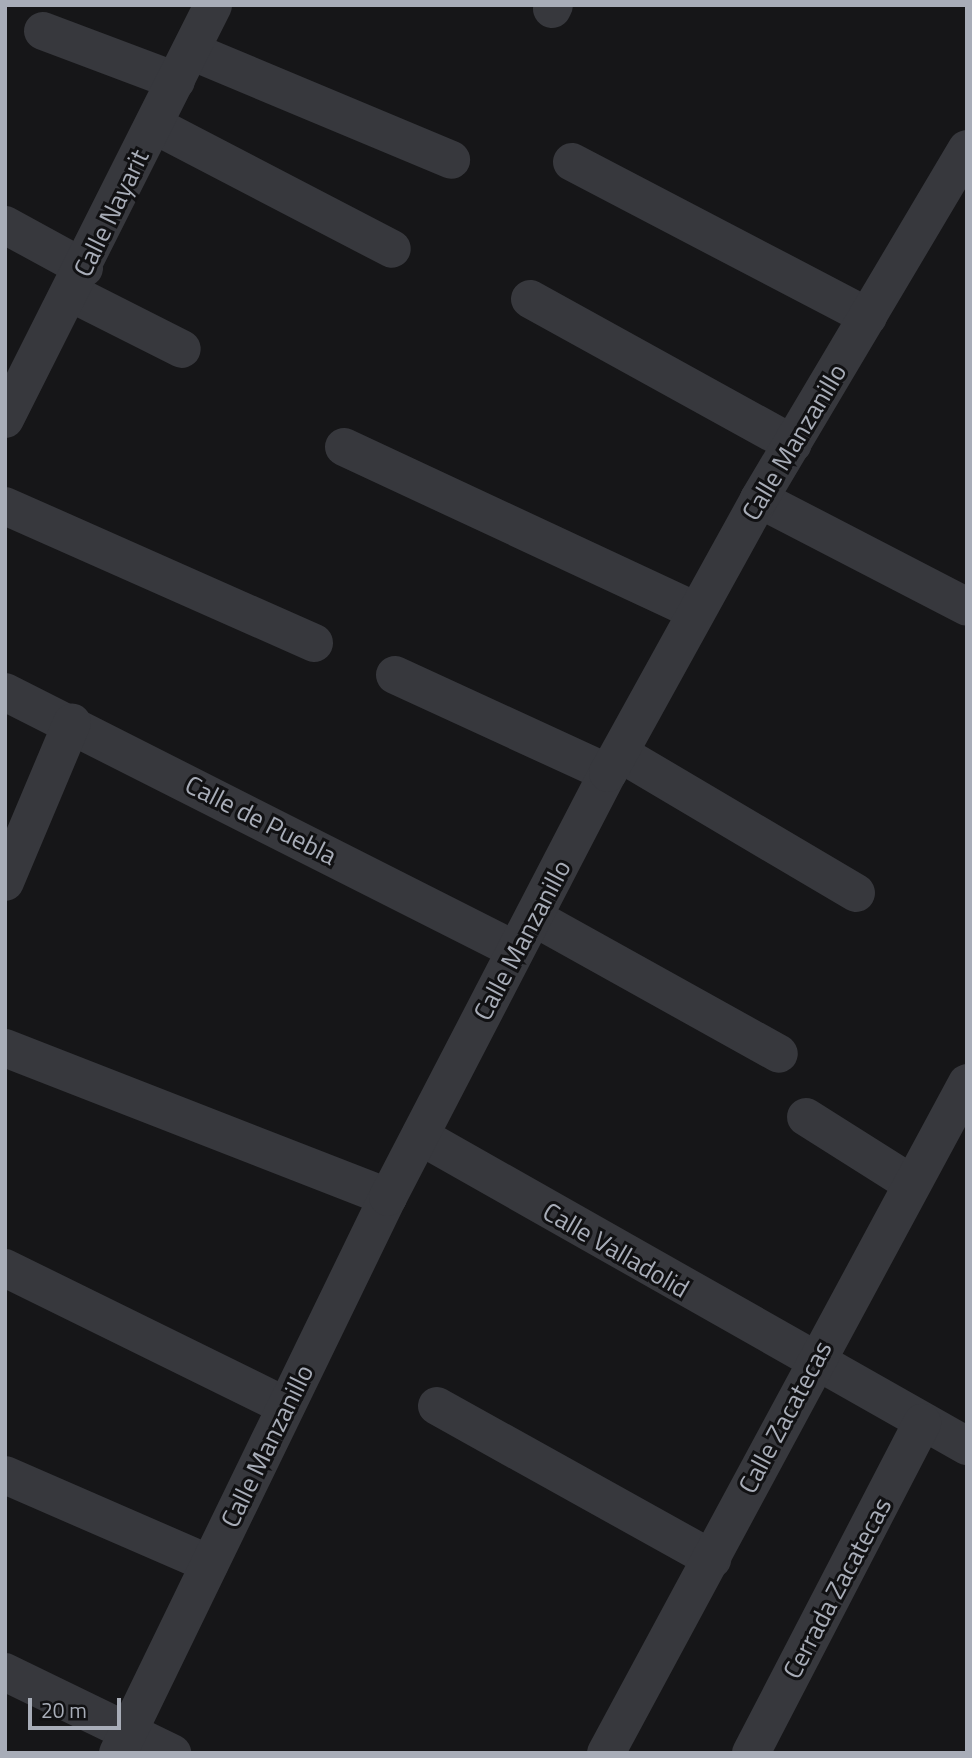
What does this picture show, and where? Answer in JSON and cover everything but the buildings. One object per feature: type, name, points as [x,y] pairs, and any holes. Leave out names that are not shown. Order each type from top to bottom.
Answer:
[{"type":"street","name":"Calle Nayarit","points":[[5,419],[77,281],[213,5]]},
{"type":"street","points":[[43,31],[183,66],[451,160]]},
{"type":"street","points":[[155,125],[392,249]]},
{"type":"street","name":"Calle Manzanillo","points":[[124,1741],[388,1197],[515,950],[535,918],[614,764],[759,499],[967,149]]},
{"type":"street","points":[[572,162],[868,317]]},
{"type":"street","points":[[5,225],[77,281],[182,349]]},
{"type":"street","points":[[530,299],[793,444]]},
{"type":"street","points":[[344,447],[696,611]]},
{"type":"street","points":[[759,499],[967,607]]},
{"type":"street","points":[[5,506],[314,643]]},
{"type":"street","points":[[395,675],[614,764],[856,893]]},
{"type":"street","name":"Calle de Puebla","points":[[5,692],[72,723],[515,950]]},
{"type":"street","points":[[5,881],[72,723]]},
{"type":"street","points":[[535,918],[779,1054]]},
{"type":"street","points":[[5,1048],[388,1197]]},
{"type":"street","name":"Calle Zacatecas","points":[[606,1753],[712,1559],[813,1364],[967,1083]]},
{"type":"street","points":[[806,1117],[912,1184]]},
{"type":"street","name":"Calle Valladolid","points":[[420,1136],[813,1364],[967,1446]]},
{"type":"street","points":[[5,1268],[285,1406]]},
{"type":"street","points":[[437,1406],[712,1559]]},
{"type":"street","name":"Cerrada Zacatecas","points":[[751,1753],[922,1423]]},
{"type":"street","points":[[5,1475],[210,1564]]},
{"type":"street","points":[[5,1672],[124,1741],[172,1753]]}]
